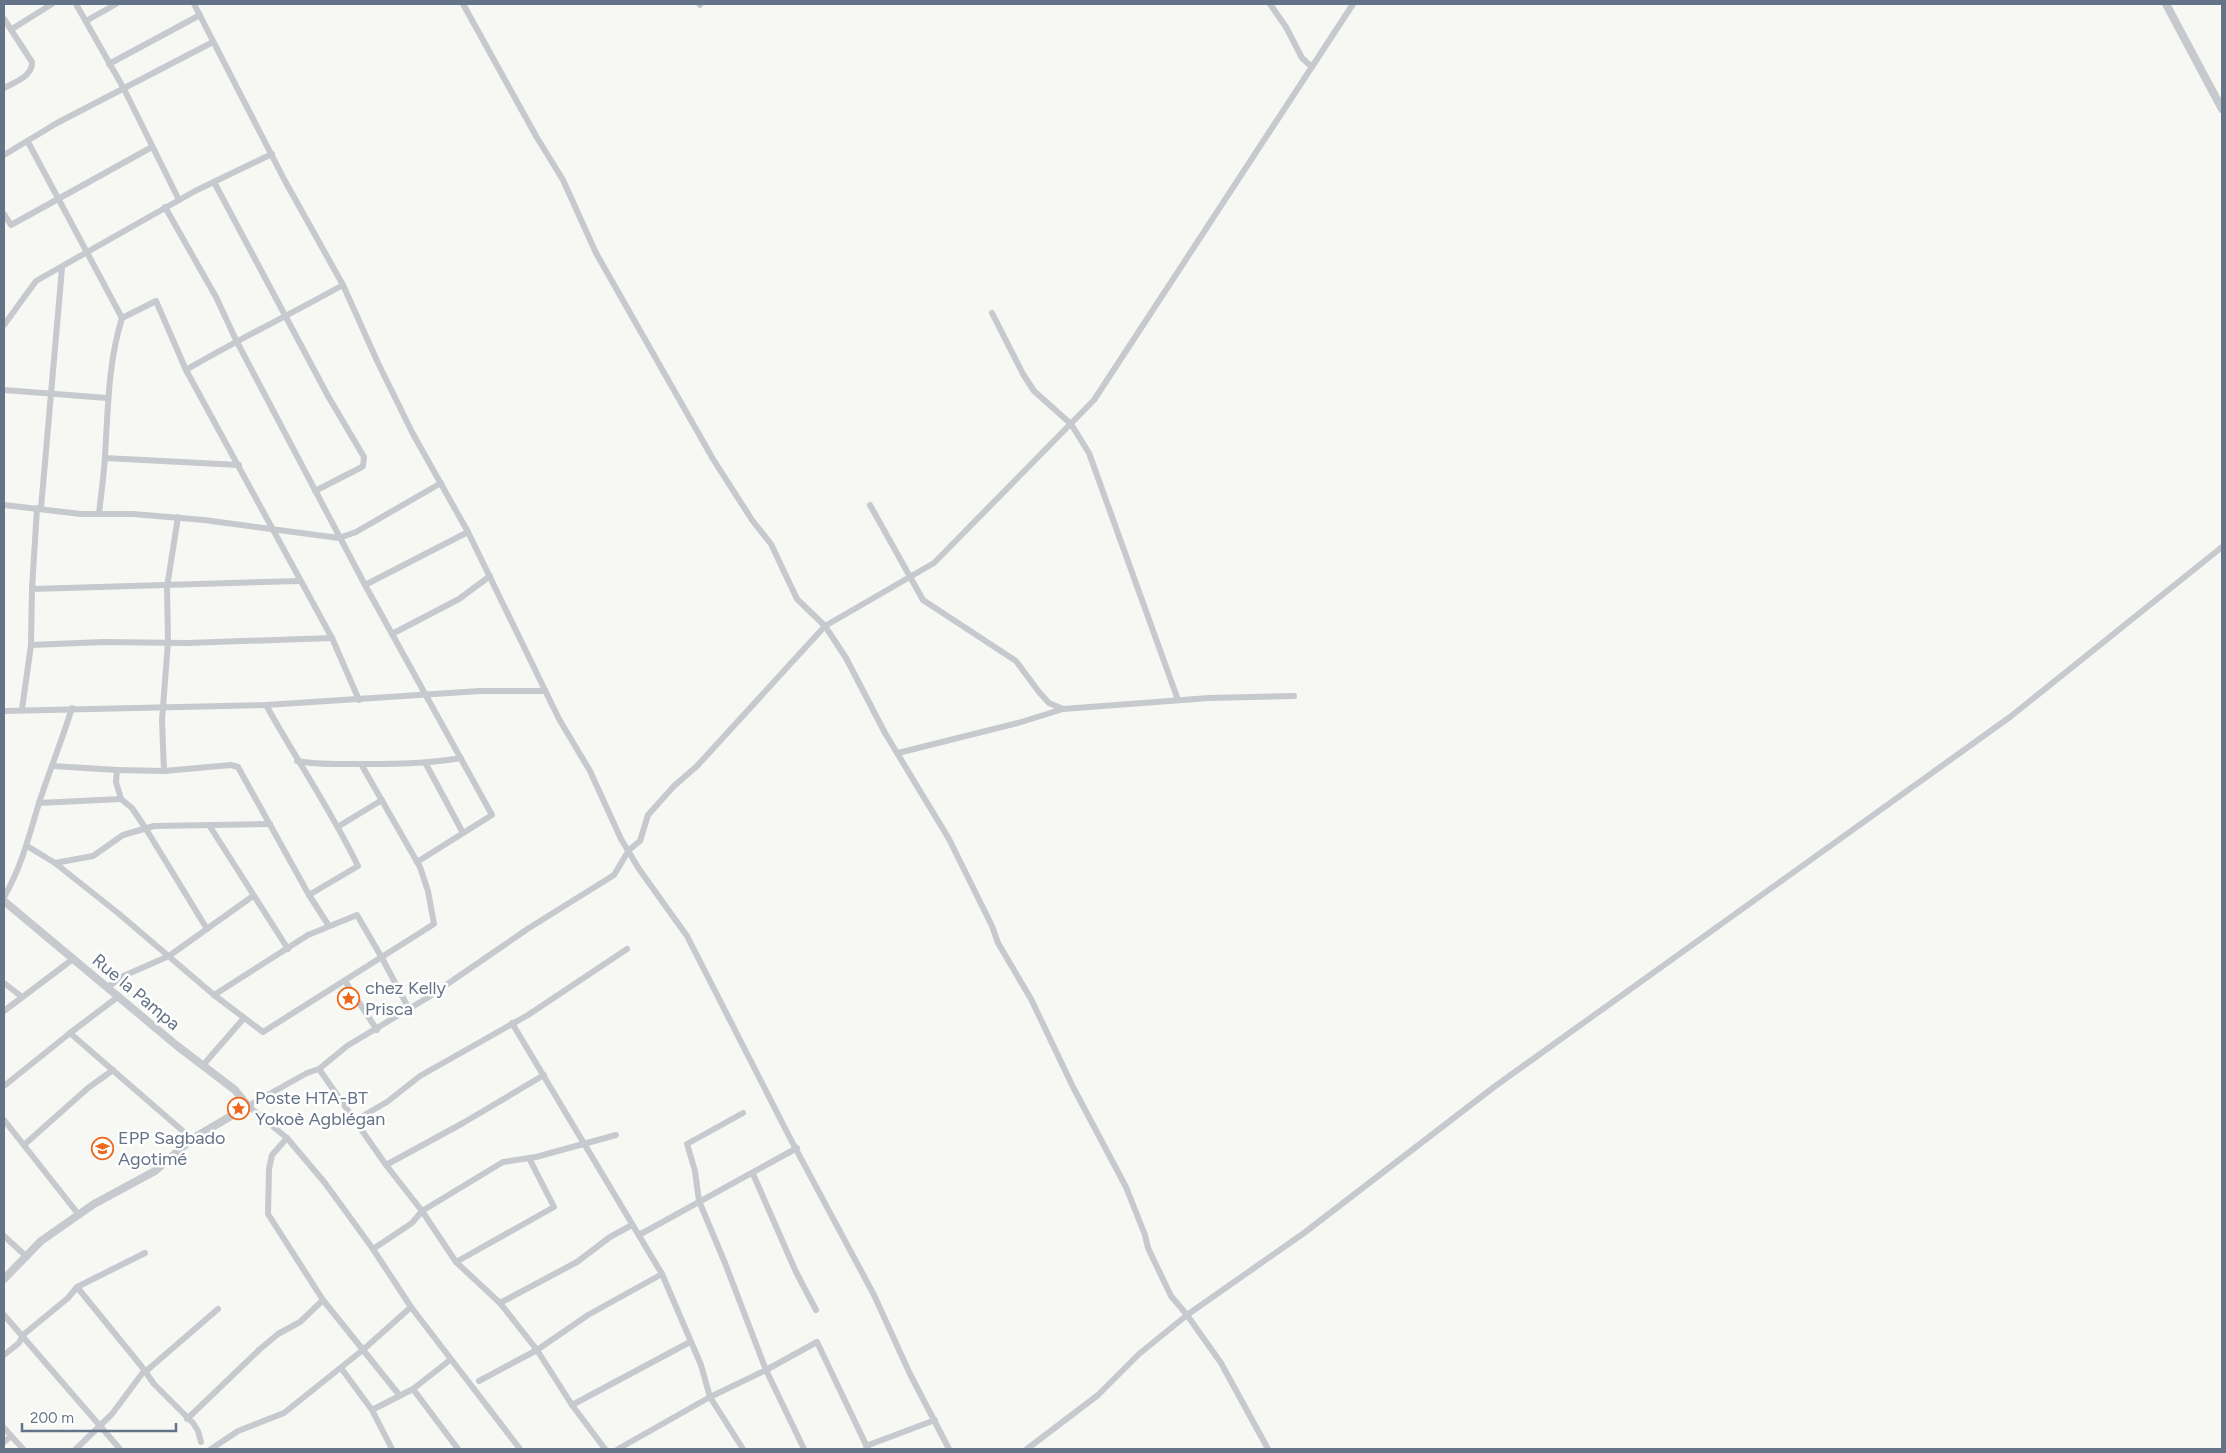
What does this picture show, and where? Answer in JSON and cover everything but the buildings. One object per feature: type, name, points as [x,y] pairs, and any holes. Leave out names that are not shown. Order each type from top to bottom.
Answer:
[{"type":"street","points":[[12,29],[52,4]]},
{"type":"street","points":[[76,4],[124,89],[179,200]]},
{"type":"street","points":[[86,21],[116,4]]},
{"type":"street","points":[[194,4],[343,285],[378,363],[468,532],[559,719],[590,771],[621,839],[639,869],[687,936],[874,1295],[910,1374],[949,1449]]},
{"type":"street","points":[[463,4],[536,136],[563,180],[596,253],[713,459],[752,520],[771,544],[798,599],[825,626],[846,658],[856,681],[950,839],[992,926],[998,943],[1031,1000],[1068,1078],[1126,1187],[1145,1235],[1148,1248],[1171,1296],[1221,1363],[1268,1449]]},
{"type":"street","points":[[1270,4],[1286,26],[1302,58],[1312,66]]},
{"type":"street","points":[[4,1279],[41,1240],[79,1215],[155,1171],[192,1139],[307,1073],[319,1069],[347,1046],[409,1009],[529,928],[614,875],[629,850],[640,841],[644,823],[651,811],[674,786],[697,766],[825,626],[934,563],[1094,400],[1353,4]]},
{"type":"street","points":[[2166,4],[2222,109]]},
{"type":"street","points":[[109,64],[200,15]]},
{"type":"street","points":[[4,18],[32,62],[32,67],[27,75],[5,85]]},
{"type":"street","points":[[4,155],[57,123],[213,42]]},
{"type":"street","points":[[28,142],[56,198],[88,253],[122,318],[115,341],[107,398],[105,458],[99,514]]},
{"type":"street","points":[[4,214],[11,225],[56,198],[152,147]]},
{"type":"street","points":[[4,325],[36,281],[62,268],[179,200],[272,154]]},
{"type":"street","points":[[214,182],[285,317],[364,457],[364,466],[315,491]]},
{"type":"street","points":[[166,208],[216,297],[236,340],[339,538],[492,815],[417,862]]},
{"type":"street","points":[[22,709],[31,645],[32,590],[62,268]]},
{"type":"street","points":[[186,370],[236,340],[285,317],[343,285]]},
{"type":"street","points":[[122,318],[156,301],[186,370],[332,638],[359,700]]},
{"type":"street","points":[[992,313],[1023,374],[1034,391],[1071,424],[1089,453],[1178,700]]},
{"type":"street","points":[[4,390],[51,392],[107,398]]},
{"type":"street","points":[[105,458],[239,465]]},
{"type":"street","points":[[4,505],[81,514],[178,517],[339,538],[356,532],[441,483]]},
{"type":"street","points":[[870,505],[923,600],[1016,661],[1049,703],[1063,709]]},
{"type":"street","points":[[164,771],[163,706],[168,642],[167,586],[178,517]]},
{"type":"street","points":[[365,585],[468,532]]},
{"type":"street","points":[[1027,1449],[1098,1395],[1139,1354],[1187,1315],[1304,1233],[1494,1087],[2010,717],[2222,547]]},
{"type":"street","points":[[392,634],[459,599],[490,576]]},
{"type":"street","points":[[32,590],[300,581]]},
{"type":"street","points":[[31,645],[332,638]]},
{"type":"street","points":[[4,711],[22,709],[266,705],[480,691],[545,691]]},
{"type":"street","points":[[898,753],[1018,724],[1063,709],[1178,700],[1294,696]]},
{"type":"street","points":[[266,705],[297,761],[339,826],[358,866],[309,895]]},
{"type":"street","points":[[4,899],[18,871],[27,846],[39,803],[54,766],[72,708]]},
{"type":"street","points":[[297,761],[314,764],[426,764],[461,758]]},
{"type":"street","points":[[27,846],[55,863],[118,913],[214,995],[263,1032],[434,924],[428,891],[417,862],[361,764]]},
{"type":"street","points":[[426,764],[463,833]]},
{"type":"street","points":[[54,766],[164,771],[231,765],[238,767],[309,895],[329,926]]},
{"type":"street","points":[[117,770],[116,782],[121,799],[132,808],[146,829],[207,929]]},
{"type":"street","points":[[39,803],[121,799]]},
{"type":"street","points":[[339,826],[382,800]]},
{"type":"street","points":[[55,863],[93,856],[123,835],[154,826],[270,824]]},
{"type":"street","points":[[209,825],[288,949]]},
{"type":"street","points":[[108,987],[121,977],[168,956],[253,896]]},
{"type":"street","name":"Rue la Pampa","points":[[4,899],[176,1045],[204,1064],[235,1090],[248,1106]]},
{"type":"street","points":[[214,995],[308,935],[357,915],[409,1009]]},
{"type":"street","points":[[354,1121],[386,1102],[420,1076],[528,1015],[626,949]]},
{"type":"street","points":[[4,1011],[73,959]]},
{"type":"street","points":[[345,981],[376,1030]]},
{"type":"street","points":[[4,983],[22,997]]},
{"type":"street","points":[[4,1086],[119,996]]},
{"type":"street","points":[[204,1064],[244,1018]]},
{"type":"street","points":[[512,1023],[662,1274],[701,1365],[710,1397],[743,1449]]},
{"type":"street","points":[[70,1033],[192,1139]]},
{"type":"street","points":[[319,1069],[354,1121],[422,1211],[456,1262],[500,1303],[537,1350],[572,1405],[605,1449]]},
{"type":"street","points":[[24,1145],[88,1088],[113,1070]]},
{"type":"street","points":[[386,1165],[463,1123],[544,1075]]},
{"type":"street","points":[[248,1106],[287,1138],[325,1183],[373,1248],[411,1307],[520,1449]]},
{"type":"street","points":[[743,1113],[687,1144],[695,1171],[699,1201],[726,1263],[766,1370],[804,1449]]},
{"type":"street","points":[[4,1120],[79,1215]]},
{"type":"street","points":[[373,1248],[412,1223],[422,1211],[503,1162],[529,1158],[616,1135]]},
{"type":"street","points":[[287,1138],[272,1154],[269,1169],[268,1214],[323,1300],[400,1396]]},
{"type":"street","points":[[639,1235],[699,1201],[753,1174],[797,1148]]},
{"type":"street","points":[[456,1262],[554,1206],[529,1158]]},
{"type":"street","points":[[753,1174],[796,1272],[816,1310]]},
{"type":"street","points":[[500,1303],[576,1262],[610,1237],[632,1225]]},
{"type":"street","points":[[4,1236],[26,1257]]},
{"type":"street","points":[[4,1355],[19,1343],[23,1336],[68,1298],[77,1287],[145,1253]]},
{"type":"street","points":[[480,1381],[537,1350],[588,1315],[662,1274]]},
{"type":"street","points":[[77,1287],[154,1384],[198,1431],[201,1442]]},
{"type":"street","points":[[187,1419],[260,1349],[278,1334],[300,1322],[323,1300]]},
{"type":"street","points":[[211,1449],[238,1431],[284,1413],[364,1349],[411,1307]]},
{"type":"street","points":[[76,1449],[112,1414],[144,1371],[218,1309]]},
{"type":"street","points":[[4,1315],[120,1449]]},
{"type":"street","points":[[572,1405],[690,1342]]},
{"type":"street","points":[[618,1449],[710,1397],[766,1370],[817,1342],[867,1447],[935,1420]]},
{"type":"street","points":[[372,1410],[413,1389],[450,1360]]},
{"type":"street","points":[[340,1368],[372,1410],[392,1449]]},
{"type":"street","points":[[413,1389],[458,1449]]},
{"type":"street","points":[[4,1428],[23,1449]]},
{"type":"street","points":[[4,1442],[11,1436]]},
{"type":"place","name":"chez Kelly Prisca","points":[[349,998]]},
{"type":"place","name":"Poste HTA-BT Yokoè Agblégan","points":[[239,1108]]},
{"type":"place","name":"EPP Sagbado Agotimé","points":[[102,1148]]}]
